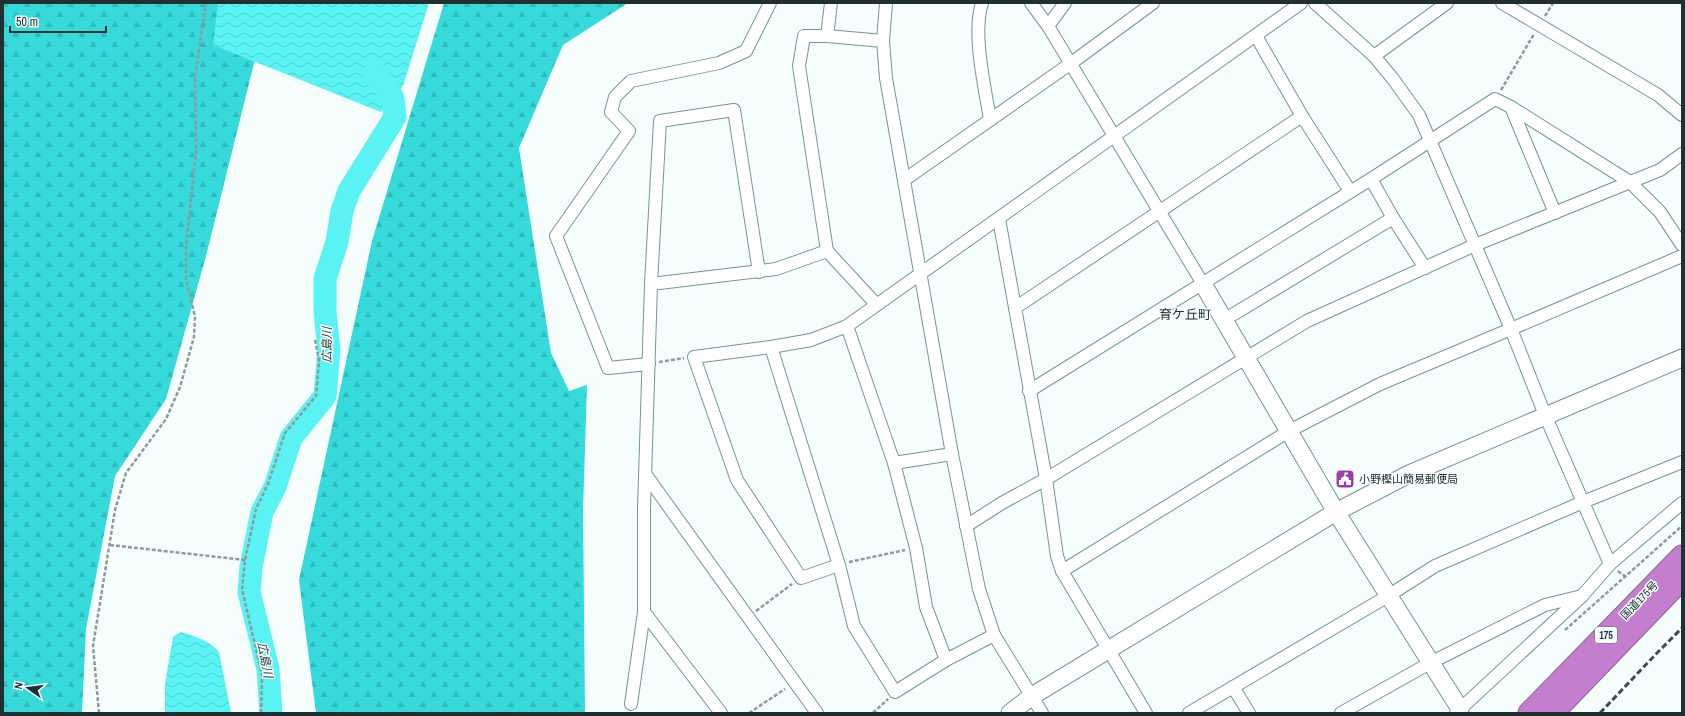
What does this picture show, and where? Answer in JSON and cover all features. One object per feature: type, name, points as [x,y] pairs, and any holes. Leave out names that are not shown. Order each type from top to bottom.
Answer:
[{"type":"highway","name":"国道175号","points":[[1529,713],[1682,556]]},
{"type":"highway","name":"国道175号","points":[[1553,713],[1682,579]]},
{"type":"street","points":[[649,364],[608,368],[556,236],[629,131],[612,112],[615,97],[631,81],[719,63],[746,51],[770,3]]},
{"type":"street","points":[[827,36],[831,3]]},
{"type":"street","points":[[886,3],[883,41],[886,78],[952,454],[979,589],[994,635],[1042,713]]},
{"type":"street","points":[[982,3],[979,14],[978,36],[990,120]]},
{"type":"street","points":[[1031,3],[1048,26],[1203,284],[1336,512],[1430,663],[1458,711],[1582,596],[1610,564],[1682,503]]},
{"type":"street","points":[[1048,26],[1065,3]]},
{"type":"street","points":[[904,180],[1070,64],[1153,3]]},
{"type":"street","points":[[839,565],[801,578],[737,480],[694,357],[811,340],[847,326],[1301,3]]},
{"type":"street","points":[[1314,3],[1374,56],[1419,115],[1511,329],[1545,416],[1610,564]]},
{"type":"street","points":[[1374,56],[1447,3]]},
{"type":"street","points":[[1502,3],[1658,95],[1682,115]]},
{"type":"street","points":[[876,304],[827,251],[799,66],[804,36],[827,36],[883,41]]},
{"type":"street","points":[[1256,36],[1302,116],[1350,191]]},
{"type":"street","points":[[1029,391],[1371,179],[1495,99],[1512,107],[1630,182],[1660,212],[1682,245]]},
{"type":"street","points":[[1512,107],[1555,213]]},
{"type":"street","points":[[631,704],[644,612],[644,509],[651,284],[660,121],[734,110],[758,272]]},
{"type":"street","points":[[1015,308],[1302,116]]},
{"type":"street","points":[[966,526],[1002,503],[1046,480],[1308,321],[1475,245],[1660,170],[1682,154]]},
{"type":"street","points":[[1371,179],[1393,218],[1425,268]]},
{"type":"street","points":[[1224,320],[1393,218]]},
{"type":"street","points":[[999,219],[1046,480],[1057,556],[1062,571],[1146,713]]},
{"type":"street","points":[[651,284],[776,269],[827,251]]},
{"type":"street","points":[[1062,571],[1289,431],[1380,384],[1682,256]]},
{"type":"street","points":[[847,326],[894,463],[916,548],[926,607],[946,660]]},
{"type":"street","points":[[771,347],[839,565],[854,626],[895,692],[946,660],[994,635]]},
{"type":"street","points":[[1010,713],[1032,696],[1336,512],[1410,474],[1682,358]]},
{"type":"street","points":[[894,463],[952,454]]},
{"type":"street","points":[[1189,713],[1388,596],[1435,566],[1583,502],[1682,462]]},
{"type":"street","points":[[646,475],[816,713]]},
{"type":"street","points":[[1341,713],[1430,663],[1545,605],[1582,596]]},
{"type":"street","points":[[644,612],[721,713]]},
{"type":"street","points":[[1233,687],[1249,713]]},
{"type":"path","points":[[99,713],[93,646],[115,510],[126,473],[166,419],[180,387],[194,337],[195,317],[186,279],[186,245],[196,152],[195,77],[206,3]]},
{"type":"path","points":[[1495,99],[1553,3]]},
{"type":"path","points":[[261,713],[262,675],[242,589],[245,560],[256,509],[268,484],[286,434],[316,396],[318,361],[315,339]]},
{"type":"path","points":[[649,364],[694,357]]},
{"type":"path","points":[[1560,634],[1682,526]]},
{"type":"path","points":[[110,545],[245,560]]},
{"type":"path","points":[[839,565],[916,548]]},
{"type":"path","points":[[748,617],[801,578]]},
{"type":"path","points":[[749,713],[795,682]]},
{"type":"path","points":[[873,713],[895,692]]},
{"type":"green space","points":[[3,3],[269,3],[206,256],[166,399],[115,476],[86,629],[82,713],[3,713]]},
{"type":"green space","points":[[444,3],[628,3],[563,45],[519,148],[551,353],[569,391],[587,385],[583,510],[585,713],[316,713],[299,580],[372,241]]},
{"type":"water","points":[[218,3],[429,3],[403,86],[381,112],[213,45]]},
{"type":"water","points":[[181,632],[207,642],[219,652],[231,713],[165,713],[165,684],[173,637]]},
{"type":"waterway","name":"広島川","points":[[271,713],[268,669],[249,592],[251,567],[262,512],[275,487],[291,438],[325,396],[329,350],[325,312],[325,279],[337,242],[342,211],[349,191],[395,117],[393,98],[375,73]]},
{"type":"railway","points":[[1600,713],[1682,628]]},
{"type":"place","name":"小野樫山簡易郵便局","points":[[1345,479]]},
{"type":"district","name":"育ケ丘町","points":[[1185,314]]}]
